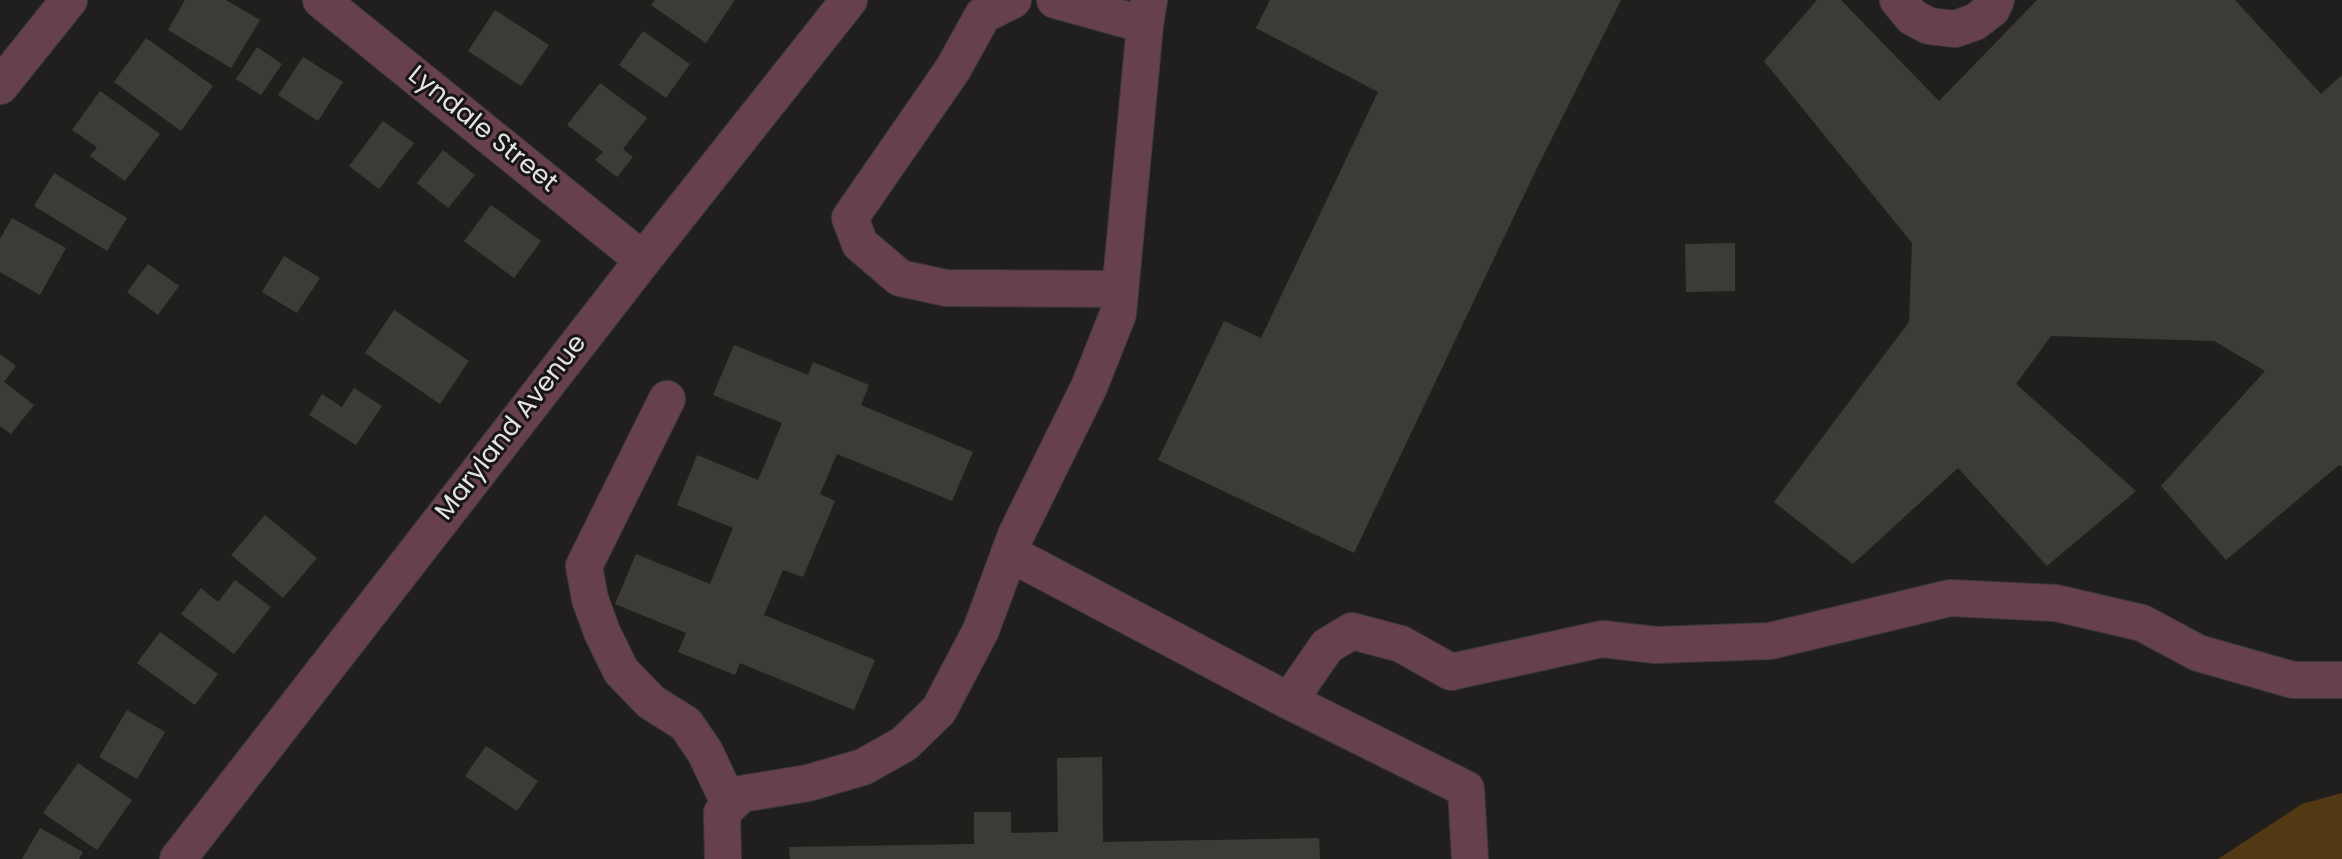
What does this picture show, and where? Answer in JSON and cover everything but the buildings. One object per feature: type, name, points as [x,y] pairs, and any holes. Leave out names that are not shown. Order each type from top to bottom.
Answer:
[{"type":"street","points":[[0,86],[69,0]]},
{"type":"street","name":"Lyndale Street","points":[[321,0],[643,260]]},
{"type":"street","name":"Maryland Avenue","points":[[178,859],[849,0]]},
{"type":"street","points":[[1013,0],[983,15],[953,69],[850,218],[860,244],[900,278],[946,288],[1120,289]]},
{"type":"street","points":[[723,859],[722,813],[741,794],[808,783],[863,767],[904,744],[939,710],[981,630],[1009,553],[1089,387],[1118,314],[1147,12],[1055,0]]},
{"type":"street","points":[[1898,0],[1912,17],[1929,26],[1955,29],[1975,22],[1992,9],[1996,0]]},
{"type":"street","points":[[667,399],[584,566],[594,610],[621,671],[651,702],[686,724],[705,752],[730,805]]},
{"type":"street","points":[[1009,553],[1289,701],[1466,789],[1470,859]]},
{"type":"street","points":[[1289,701],[1327,646],[1352,631],[1401,644],[1451,672],[1602,639],[1656,645],[1770,641],[1950,598],[2056,603],[2142,623],[2198,653],[2293,680],[2342,680]]},
{"type":"shaded area","points":[[2342,793],[2342,859],[2218,859],[2302,804]]}]
